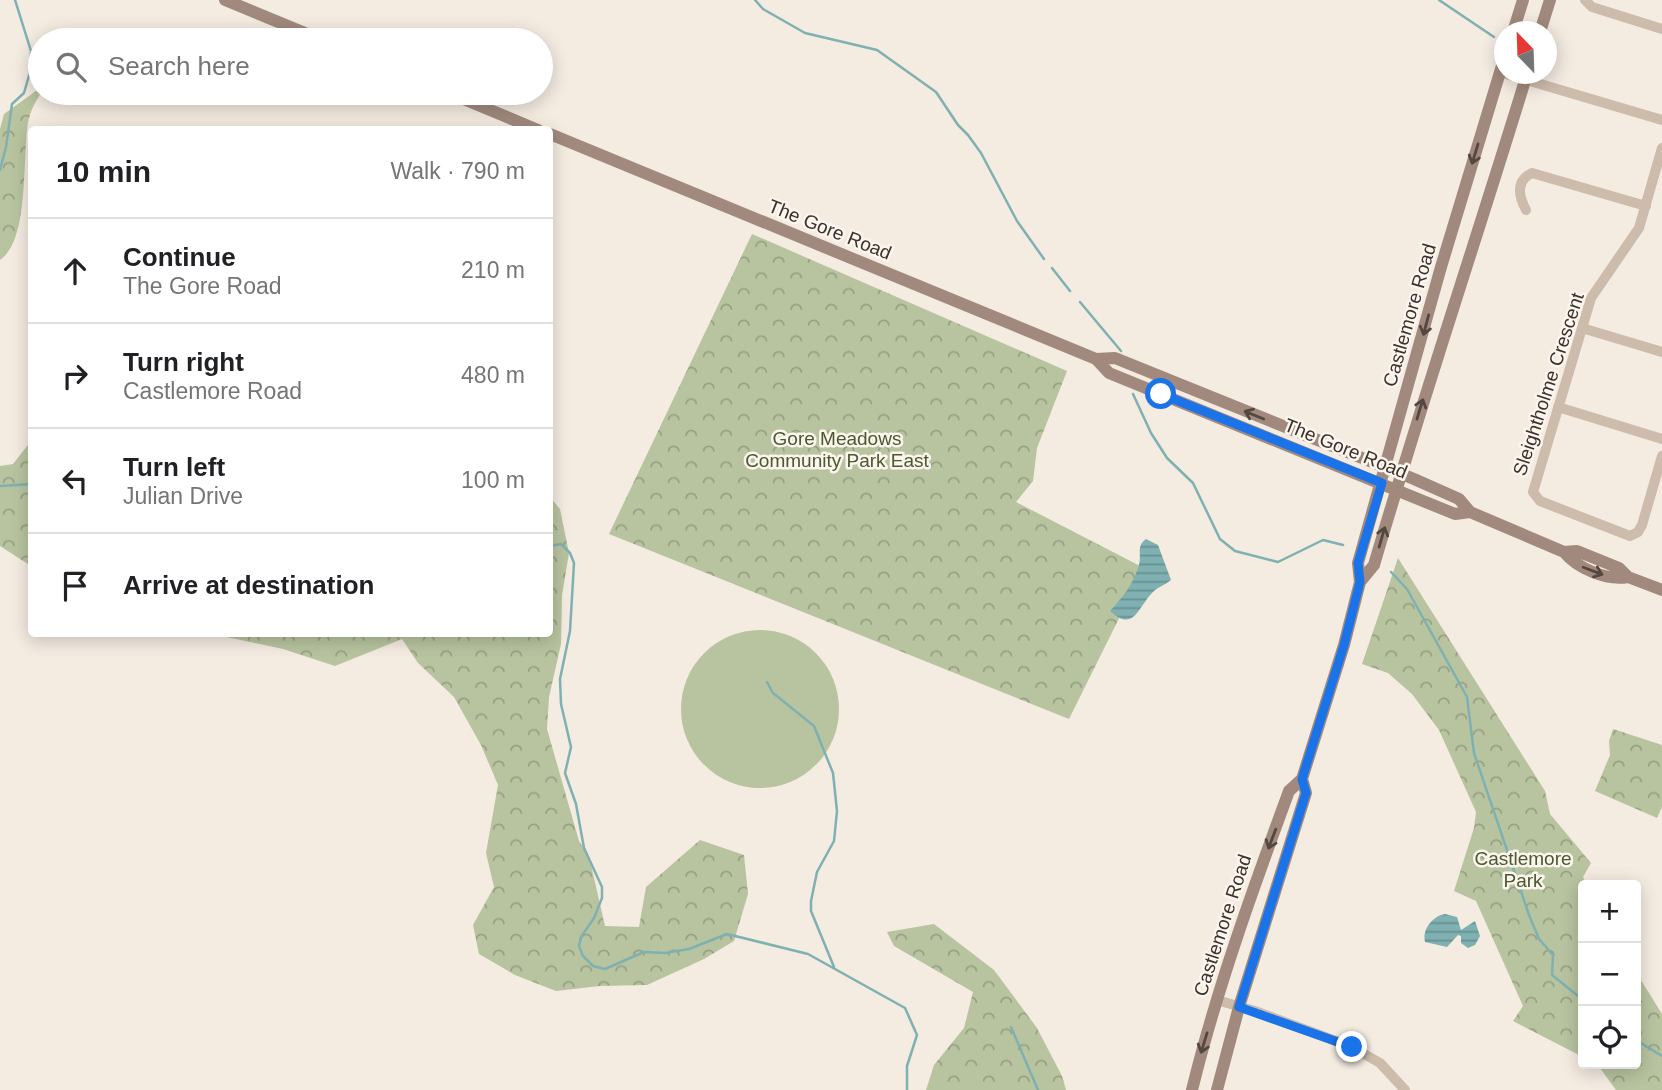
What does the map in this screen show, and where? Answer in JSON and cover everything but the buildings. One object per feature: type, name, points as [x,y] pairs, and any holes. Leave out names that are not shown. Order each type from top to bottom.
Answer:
[{"type":"main road","points":[[225,0],[293,28]]},
{"type":"main road","points":[[1516,21],[1523,0]]},
{"type":"main road","points":[[1543,21],[1550,0]]},
{"type":"main road","name":"Castlemore Road","points":[[1192,1090],[1245,910],[1290,791],[1302,779],[1344,645],[1360,582],[1358,563],[1441,267],[1499,84]]},
{"type":"main road","name":"Castlemore Road","points":[[1360,582],[1374,565],[1400,474],[1524,84]]},
{"type":"main road","points":[[478,105],[528,126]]},
{"type":"main road","name":"The Gore Road","points":[[553,135],[1096,359],[1109,373],[1455,514],[1470,512]]},
{"type":"main road","name":"The Gore Road","points":[[1096,359],[1115,358],[1400,474],[1459,499],[1470,512],[1564,552],[1577,551],[1613,565],[1628,577],[1662,590]]},
{"type":"main road","points":[[1161,394],[1167,379]]},
{"type":"main road","name":"Castlemore Road","points":[[1217,1090],[1239,1007],[1306,793],[1302,779]]},
{"type":"street","points":[[1585,0],[1592,7],[1662,29]]},
{"type":"street","points":[[1548,84],[1662,120]]},
{"type":"street","name":"Sleightholme Crescent","points":[[1662,148],[1635,235],[1591,298],[1533,488],[1534,496],[1540,501],[1630,536],[1639,531],[1642,525],[1662,456]]},
{"type":"street","points":[[1526,210],[1520,199],[1519,189],[1526,175],[1532,173],[1646,206]]},
{"type":"street","points":[[1582,328],[1662,352]]},
{"type":"street","points":[[1558,407],[1662,439]]},
{"type":"street","points":[[1217,1000],[1352,1047],[1380,1063],[1405,1090]]},
{"type":"green space","points":[[28,97],[28,105],[34,105],[26,138],[20,217],[10,250],[0,260],[0,129],[4,114]]},
{"type":"green space","name":"Gore Meadows Community Park East","points":[[752,234],[1067,371],[1037,448],[1033,481],[1016,502],[1144,568],[1069,719],[609,534]]},
{"type":"green space","points":[[28,445],[28,564],[0,546],[0,466],[13,464]]},
{"type":"green space","points":[[553,501],[560,509],[569,553],[562,595],[561,644],[549,697],[547,729],[579,841],[589,856],[605,926],[639,927],[646,887],[700,840],[744,855],[748,894],[734,941],[704,959],[647,985],[556,991],[515,975],[479,954],[473,925],[494,887],[486,853],[498,785],[481,745],[454,697],[418,663],[402,639],[335,666],[283,649],[226,637],[553,637]]},
{"type":"green space","name":"Castlemore Park","points":[[1398,558],[1545,791],[1550,814],[1591,863],[1583,877],[1584,880],[1578,880],[1578,1054],[1513,1021],[1523,1006],[1476,901],[1454,891],[1474,828],[1476,812],[1439,730],[1412,694],[1388,673],[1362,664]]},
{"type":"green space","points":[[760,630],[790,636],[816,653],[833,679],[839,709],[833,739],[816,765],[790,782],[760,788],[730,782],[704,765],[687,739],[681,709],[687,679],[704,653],[730,636]]},
{"type":"green space","points":[[1613,729],[1662,745],[1662,807],[1657,818],[1595,791],[1610,755],[1609,741]]},
{"type":"green space","points":[[934,924],[994,970],[1037,1028],[1062,1076],[1066,1090],[926,1090],[934,1065],[964,1028],[973,992],[894,946],[887,932]]},
{"type":"green space","points":[[1641,980],[1662,1014],[1662,1090],[1616,1090],[1601,1069],[1641,1069]]},
{"type":"water","points":[[1146,539],[1158,545],[1171,580],[1154,591],[1135,616],[1130,619],[1118,617],[1110,611],[1133,580],[1139,563],[1140,548]]},
{"type":"water","points":[[1445,914],[1457,917],[1461,930],[1475,921],[1480,936],[1475,945],[1468,948],[1461,943],[1461,936],[1458,935],[1447,947],[1425,942],[1425,932],[1429,924],[1436,917]]},
{"type":"waterway","points":[[15,0],[28,41]]},
{"type":"waterway","points":[[755,0],[763,9],[805,33],[877,50],[936,92],[981,153],[1017,221],[1044,259]]},
{"type":"waterway","points":[[1439,0],[1494,37]]},
{"type":"waterway","points":[[0,170],[12,104],[24,93],[28,79]]},
{"type":"waterway","points":[[1052,268],[1070,291]]},
{"type":"waterway","points":[[1080,302],[1121,351]]},
{"type":"waterway","points":[[1133,394],[1151,433],[1167,458],[1193,483],[1220,539],[1235,551],[1278,562],[1323,540],[1343,545]]},
{"type":"waterway","points":[[0,486],[28,484]]},
{"type":"waterway","points":[[553,545],[561,544],[570,553],[574,563],[570,631],[560,679],[561,704],[571,747],[565,773],[576,804],[584,848],[602,887],[602,898],[594,918],[581,937],[579,946],[583,956],[593,966],[605,969],[644,952],[665,953],[689,949],[727,934],[808,954],[905,1008],[917,1035],[907,1066],[907,1090]]},
{"type":"waterway","points":[[1391,572],[1407,589],[1467,697],[1474,753],[1529,915],[1539,939],[1553,955],[1552,975],[1578,996]]},
{"type":"waterway","points":[[767,682],[773,693],[814,726],[833,773],[837,811],[834,841],[817,872],[811,911],[834,967]]},
{"type":"waterway","points":[[1011,1027],[1038,1090]]},
{"type":"waterway","points":[[1641,1043],[1662,1056]]},
{"type":"route","points":[[1161,394],[1382,483],[1358,563],[1360,582],[1344,645],[1302,779],[1306,793],[1239,1007],[1352,1047]]}]
